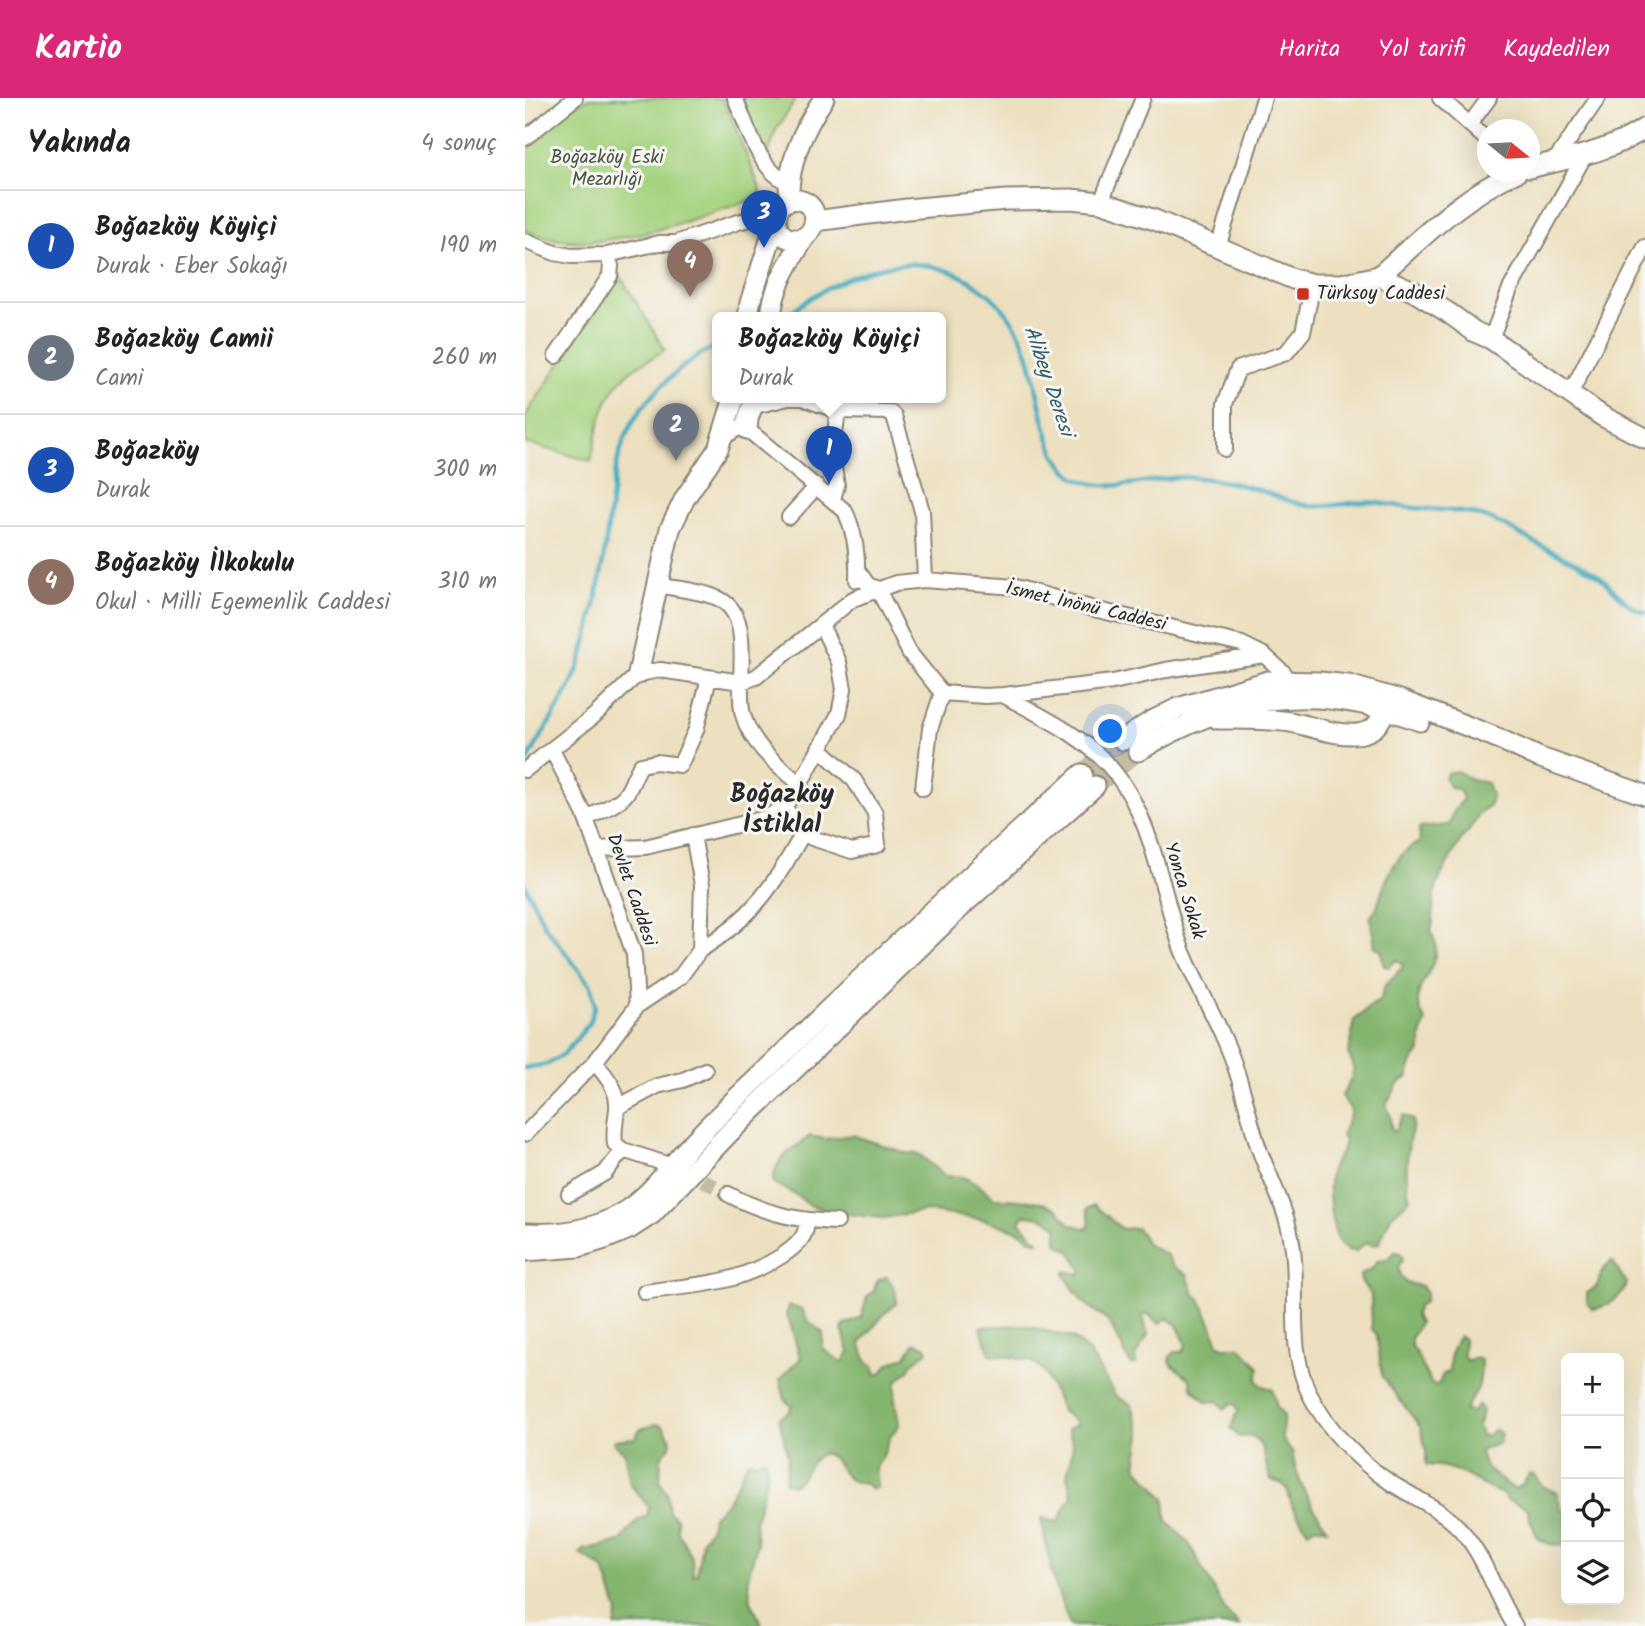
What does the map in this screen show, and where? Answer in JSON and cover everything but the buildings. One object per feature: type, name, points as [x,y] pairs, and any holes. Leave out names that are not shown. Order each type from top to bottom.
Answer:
[{"type":"main road","points":[[749,310],[796,154],[824,98]]},
{"type":"main road","points":[[1540,165],[1585,155],[1628,139],[1645,129]]},
{"type":"main road","points":[[783,204],[781,233],[793,239],[810,229],[908,208],[1006,200],[1071,199],[1101,202],[1155,220],[1293,279],[1313,284],[1341,284],[1379,276],[1463,202],[1493,182]]},
{"type":"main road","points":[[771,309],[780,279],[810,229],[812,208],[808,204],[795,200],[783,204]]},
{"type":"main road","points":[[1379,276],[1413,291],[1490,339],[1602,416],[1645,438]]},
{"type":"main road","points":[[638,674],[645,653],[670,529],[685,498],[746,403]]},
{"type":"main road","points":[[747,403],[747,429]]},
{"type":"main road","points":[[1293,689],[1268,681],[1178,708],[1150,722],[1131,746],[1218,712],[1293,689],[1348,685],[1385,702],[1495,737],[1538,757],[1645,795]]},
{"type":"main road","points":[[1193,722],[1219,719],[1268,720],[1299,724],[1333,734],[1353,735],[1369,731],[1380,720],[1385,702]]},
{"type":"main road","points":[[525,1233],[575,1231],[604,1222],[645,1196],[697,1137],[944,898],[1089,780],[729,1133],[652,1214],[629,1229],[579,1247],[525,1251]]},
{"type":"street","points":[[525,138],[575,98]]},
{"type":"street","points":[[525,241],[555,253],[571,256],[607,255],[659,243],[676,243],[783,204],[775,177],[760,154],[736,98]]},
{"type":"street","points":[[1101,202],[1143,98]]},
{"type":"street","points":[[1219,247],[1264,98]]},
{"type":"street","points":[[1440,98],[1477,131]]},
{"type":"street","points":[[1470,124],[1489,98]]},
{"type":"street","points":[[1555,162],[1598,98]]},
{"type":"street","points":[[1490,339],[1510,289],[1585,155]]},
{"type":"street","points":[[1570,394],[1645,247]]},
{"type":"street","points":[[556,356],[610,276],[611,266],[607,255]]},
{"type":"street","points":[[1225,449],[1225,404],[1238,369],[1286,353],[1303,332],[1313,284]]},
{"type":"street","points":[[815,403],[838,411],[890,412],[894,416],[922,512],[925,580]]},
{"type":"street","points":[[833,499],[837,485],[832,456],[838,411]]},
{"type":"street","points":[[723,438],[739,428],[747,429],[845,511],[852,526],[858,571],[853,599]]},
{"type":"street","points":[[789,517],[817,486]]},
{"type":"street","points":[[858,571],[868,585],[878,589],[909,652],[941,693],[1003,695],[1113,682],[1166,670],[1264,655]]},
{"type":"street","name":"İsmet İnönü Caddesi","points":[[741,682],[756,677],[853,599],[896,583],[925,580],[1015,587],[1242,644],[1264,655],[1284,673],[1293,689]]},
{"type":"street","points":[[657,585],[716,597],[731,607],[739,623],[743,714],[763,752],[800,784]]},
{"type":"street","points":[[597,849],[645,847],[766,818],[784,807],[839,714],[844,689],[839,662],[821,625]]},
{"type":"street","points":[[645,653],[652,666],[660,670],[741,682]]},
{"type":"street","points":[[525,769],[594,716],[638,674],[660,670]]},
{"type":"street","points":[[586,819],[621,799],[628,792],[634,774],[641,765],[656,762],[680,765],[696,730],[709,678]]},
{"type":"street","points":[[923,788],[930,729],[941,693]]},
{"type":"street","name":"Yonca Sokak","points":[[1003,695],[1086,744],[1109,766],[1124,786],[1150,843],[1182,948],[1229,1049],[1260,1151],[1290,1230],[1298,1357],[1309,1393],[1329,1424],[1363,1463],[1434,1507],[1460,1529],[1479,1553],[1515,1626]]},
{"type":"street","points":[[784,807],[803,833],[852,852],[878,845],[875,813],[854,780],[819,748]]},
{"type":"street","name":"Devlet Caddesi","points":[[547,754],[586,819],[597,849],[634,954],[637,1006]]},
{"type":"street","points":[[525,1134],[595,1062],[637,1006],[680,977],[700,950],[722,936],[750,912],[772,886],[803,833]]},
{"type":"street","points":[[693,835],[702,885],[700,950]]},
{"type":"street","points":[[595,1062],[613,1085],[618,1107],[615,1144],[623,1150],[663,1163]]},
{"type":"street","points":[[618,1107],[657,1086],[683,1080],[705,1070]]},
{"type":"street","points":[[569,1194],[605,1173],[623,1150]]},
{"type":"street","points":[[728,1194],[756,1209],[806,1221],[837,1222]]},
{"type":"street","points":[[645,1292],[734,1278],[764,1266],[803,1239],[808,1230],[806,1221]]},
{"type":"green space","name":"Boğazköy Eski Mezarlığı","points":[[588,98],[723,98],[761,191],[758,198],[641,234],[611,239],[551,239],[525,230],[525,138],[544,122]]},
{"type":"green space","points":[[739,98],[797,98],[776,130],[766,160]]},
{"type":"green space","points":[[619,274],[665,350],[631,370],[612,393],[602,414],[591,461],[525,443],[525,416]]},
{"type":"green space","points":[[1457,771],[1471,779],[1487,783],[1492,797],[1489,806],[1462,838],[1437,886],[1431,930],[1436,944],[1435,958],[1422,983],[1418,999],[1426,1021],[1421,1036],[1421,1051],[1411,1063],[1408,1077],[1399,1083],[1386,1104],[1394,1132],[1403,1115],[1413,1120],[1407,1164],[1410,1199],[1391,1216],[1379,1243],[1373,1245],[1366,1242],[1355,1252],[1344,1248],[1336,1234],[1329,1190],[1330,1173],[1343,1148],[1345,1138],[1341,1137],[1351,1110],[1342,1096],[1353,1070],[1348,1053],[1354,1020],[1380,1001],[1385,985],[1403,964],[1396,960],[1389,967],[1384,966],[1381,950],[1375,947],[1370,917],[1378,905],[1394,866],[1408,849],[1420,842],[1419,828],[1449,825],[1454,811],[1463,799],[1459,789],[1450,788],[1445,778],[1448,773]]},
{"type":"green space","points":[[852,1135],[906,1153],[919,1154],[945,1176],[963,1177],[994,1198],[1041,1202],[1058,1209],[1070,1224],[1088,1229],[1090,1221],[1087,1209],[1094,1205],[1122,1229],[1137,1228],[1149,1246],[1167,1255],[1173,1266],[1187,1275],[1194,1294],[1200,1299],[1212,1325],[1218,1344],[1224,1347],[1240,1347],[1259,1367],[1257,1380],[1260,1385],[1272,1389],[1277,1407],[1284,1416],[1283,1440],[1292,1451],[1305,1492],[1327,1529],[1317,1526],[1308,1531],[1293,1508],[1287,1489],[1281,1483],[1271,1480],[1258,1441],[1253,1436],[1239,1437],[1231,1429],[1238,1410],[1236,1405],[1231,1403],[1224,1409],[1218,1401],[1206,1402],[1192,1388],[1190,1379],[1172,1365],[1169,1358],[1175,1352],[1183,1352],[1186,1344],[1177,1325],[1167,1318],[1159,1324],[1147,1313],[1143,1316],[1148,1335],[1135,1356],[1136,1364],[1131,1365],[1110,1323],[1081,1300],[1064,1274],[1066,1271],[1080,1274],[1082,1270],[1069,1250],[1057,1243],[1057,1227],[1050,1221],[1024,1215],[1020,1222],[1038,1241],[1031,1240],[1021,1232],[985,1220],[926,1211],[883,1218],[831,1212],[809,1205],[773,1183],[781,1160],[810,1136],[825,1139]]},
{"type":"green space","points":[[1395,1252],[1400,1253],[1403,1258],[1398,1268],[1400,1275],[1406,1283],[1421,1286],[1426,1294],[1425,1302],[1418,1305],[1415,1315],[1419,1323],[1411,1339],[1411,1346],[1433,1385],[1439,1384],[1443,1374],[1449,1372],[1451,1354],[1459,1336],[1464,1339],[1463,1355],[1467,1361],[1476,1357],[1481,1360],[1478,1387],[1465,1411],[1472,1412],[1479,1405],[1482,1411],[1478,1427],[1481,1435],[1487,1436],[1495,1429],[1501,1434],[1499,1443],[1480,1451],[1481,1457],[1493,1474],[1515,1489],[1523,1484],[1529,1474],[1534,1475],[1542,1486],[1557,1493],[1561,1509],[1561,1545],[1537,1538],[1528,1509],[1523,1506],[1507,1500],[1504,1495],[1459,1472],[1426,1465],[1426,1450],[1420,1427],[1382,1376],[1377,1335],[1372,1329],[1371,1295],[1361,1281],[1360,1275],[1373,1268],[1377,1261],[1386,1260]]},
{"type":"green space","points":[[1612,1261],[1627,1283],[1625,1288],[1613,1301],[1592,1309],[1587,1302],[1587,1293],[1597,1286],[1603,1269]]},
{"type":"green space","points":[[887,1277],[895,1290],[897,1303],[860,1343],[867,1362],[873,1366],[876,1374],[881,1374],[888,1364],[905,1357],[915,1343],[925,1346],[928,1351],[912,1363],[910,1369],[896,1382],[895,1400],[899,1425],[875,1467],[877,1488],[871,1489],[866,1484],[849,1479],[835,1461],[823,1453],[797,1482],[792,1485],[785,1482],[788,1457],[779,1418],[789,1412],[792,1406],[785,1400],[780,1379],[801,1358],[786,1315],[789,1306],[802,1309],[808,1321],[823,1333],[823,1349],[842,1363],[849,1352],[842,1329],[861,1318],[867,1297],[874,1291],[877,1280]]},
{"type":"green space","points":[[1024,1325],[1073,1338],[1089,1352],[1116,1396],[1132,1405],[1141,1434],[1136,1466],[1165,1499],[1167,1521],[1188,1542],[1226,1612],[1240,1626],[1070,1626],[1053,1579],[1041,1518],[1058,1522],[1072,1495],[1067,1476],[1073,1445],[1068,1429],[1078,1424],[1062,1411],[1044,1371],[1031,1360],[990,1354],[980,1327]]},
{"type":"green space","points":[[656,1424],[663,1426],[671,1439],[670,1446],[661,1458],[660,1482],[667,1493],[669,1512],[677,1519],[678,1532],[692,1558],[693,1575],[697,1574],[702,1540],[710,1529],[712,1516],[729,1498],[749,1460],[754,1462],[765,1459],[768,1472],[755,1522],[757,1544],[748,1578],[751,1601],[762,1626],[615,1626],[618,1612],[604,1569],[580,1554],[583,1550],[620,1542],[638,1520],[647,1516],[649,1507],[630,1484],[624,1452],[613,1443],[614,1440],[635,1438],[640,1429]]},
{"type":"waterway","name":"Alibey Deresi","points":[[791,312],[828,288],[879,268],[914,264],[949,271],[989,295],[1013,323],[1026,348],[1050,441],[1067,471],[1081,480],[1094,484],[1120,485],[1186,477],[1241,485],[1309,506],[1373,502],[1477,515],[1498,522],[1583,566],[1600,577],[1632,606],[1645,612]]},
{"type":"waterway","name":"Alibey Deresi","points":[[528,761],[571,685],[582,657],[601,576],[619,456],[626,436],[650,398],[691,360],[712,348]]},
{"type":"waterway","name":"Alibey Deresi","points":[[525,885],[545,926],[591,986],[595,1006],[588,1025],[564,1054],[548,1064],[525,1068]]},
{"type":"tunnel","points":[[1082,774],[1123,740]]},
{"type":"tunnel","points":[[1095,786],[1138,751]]},
{"type":"tunnel","points":[[684,1170],[728,1194]]},
{"type":"place","name":"Boğazköy","points":[[764,248]]},
{"type":"place","name":"Türksoy Caddesi","points":[[1303,294]]},
{"type":"place","name":"Boğazköy İlkokulu","points":[[690,297]]},
{"type":"place","name":"Boğazköy Camii","points":[[676,461]]},
{"type":"place","name":"Boğazköy Köyiçi","points":[[829,484]]},
{"type":"district","name":"Boğazköy İstiklal","points":[[782,810]]}]
